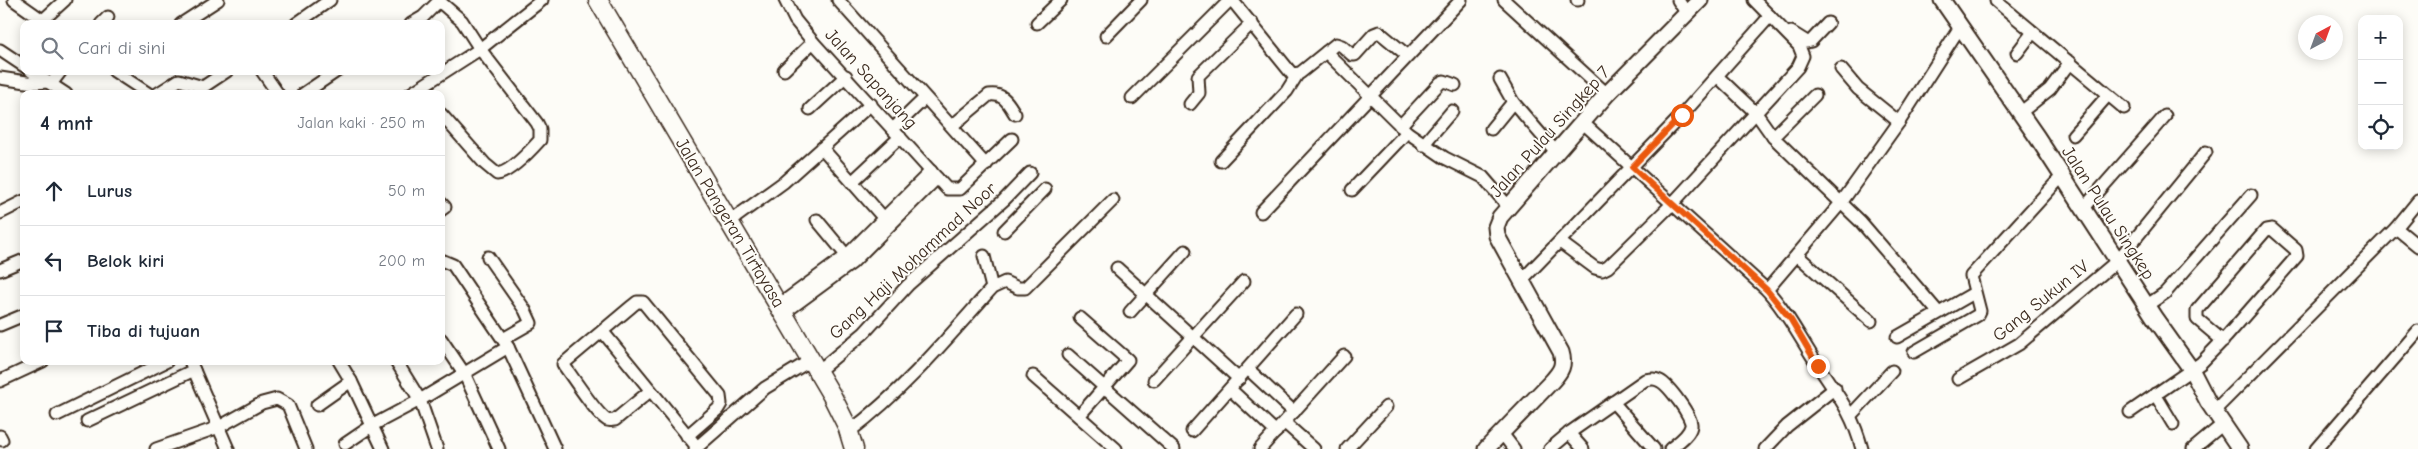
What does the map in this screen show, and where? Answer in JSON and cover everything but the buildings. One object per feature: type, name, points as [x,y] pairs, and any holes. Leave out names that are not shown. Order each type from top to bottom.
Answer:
[{"type":"main road","name":"Jalan Pangeran Tirtayasa","points":[[598,0],[814,366],[849,432],[854,449]]},
{"type":"street","points":[[14,0],[43,20]]},
{"type":"street","points":[[48,20],[65,0]]},
{"type":"street","points":[[187,20],[218,0]]},
{"type":"street","points":[[302,20],[330,0]]},
{"type":"street","points":[[417,20],[440,0],[462,21],[480,49],[537,123],[540,129],[540,140],[519,160],[502,173],[497,174],[484,164],[445,119]]},
{"type":"street","points":[[445,73],[480,49],[542,0]]},
{"type":"street","points":[[838,0],[986,165]]},
{"type":"street","points":[[1037,23],[1061,0]]},
{"type":"street","points":[[1106,36],[1141,0]]},
{"type":"street","points":[[1132,98],[1230,0],[1252,23],[1292,74],[1295,85]]},
{"type":"street","points":[[1504,0],[1607,94]]},
{"type":"street","points":[[1678,0],[1687,14]]},
{"type":"street","name":"Jalan Pulau Singkep 7","points":[[1486,449],[1552,381],[1564,362],[1561,352],[1497,236],[1496,226],[1508,206],[1607,94],[1700,0]]},
{"type":"street","name":"Jalan Pulau Singkep","points":[[1942,0],[2062,176],[2146,306],[2191,369],[2214,411],[2240,449]]},
{"type":"street","points":[[1996,1],[2124,108]]},
{"type":"street","name":"Jalan Sapanjang","points":[[788,2],[813,42],[947,189],[960,189],[1012,139]]},
{"type":"street","points":[[1261,212],[1372,97],[1455,2]]},
{"type":"street","points":[[1560,242],[1595,268],[1602,270],[1608,267],[1672,204],[1802,59],[1799,46],[1759,2]]},
{"type":"street","points":[[1521,281],[1632,167],[1770,16]]},
{"type":"street","points":[[1190,104],[1199,93],[1198,76],[1252,23]]},
{"type":"street","points":[[1779,24],[1808,42],[1816,38],[1828,23]]},
{"type":"street","points":[[1767,290],[1841,203],[1899,122],[1960,27]]},
{"type":"street","points":[[1221,161],[1326,52],[1339,45],[1355,55],[1374,34],[1379,32],[1408,56]]},
{"type":"street","points":[[2016,53],[2033,32]]},
{"type":"street","points":[[784,70],[813,42]]},
{"type":"street","points":[[0,50],[20,63]]},
{"type":"street","points":[[1326,52],[1404,129],[1424,145],[1483,177],[1508,206]]},
{"type":"street","points":[[2020,114],[2050,89],[2070,62]]},
{"type":"street","points":[[1842,69],[1858,89],[1899,122]]},
{"type":"street","points":[[37,75],[60,90]]},
{"type":"street","points":[[0,78],[33,83],[50,83],[57,75]]},
{"type":"street","points":[[120,75],[143,90]]},
{"type":"street","points":[[163,90],[179,80],[203,88],[221,75]]},
{"type":"street","points":[[265,75],[275,90]]},
{"type":"street","points":[[309,90],[331,75]]},
{"type":"street","points":[[421,90],[443,75]]},
{"type":"street","points":[[810,109],[846,76]]},
{"type":"street","points":[[1717,76],[1756,112],[1773,137],[1860,222],[1938,312]]},
{"type":"street","points":[[1500,79],[1513,102],[1556,152]]},
{"type":"street","points":[[1352,190],[1404,129],[1440,82],[1444,81],[1455,85]]},
{"type":"street","points":[[952,126],[989,95],[996,94],[1003,97],[1015,114]]},
{"type":"street","points":[[2073,135],[2108,94]]},
{"type":"street","points":[[1773,137],[1815,95]]},
{"type":"street","points":[[852,182],[925,98]]},
{"type":"street","points":[[1491,129],[1513,102]]},
{"type":"street","points":[[729,222],[784,182],[870,104]]},
{"type":"street","points":[[1424,145],[1452,111]]},
{"type":"street","points":[[2083,209],[2165,116]]},
{"type":"street","points":[[1582,122],[1767,290],[1782,306],[1851,415],[1862,449]]},
{"type":"street","points":[[822,148],[887,221]]},
{"type":"street","name":"Gang Sukun IV","points":[[1958,380],[2019,344],[2117,261],[2206,152]]},
{"type":"street","name":"Gang Haji Mohammad Noor","points":[[696,448],[765,388],[814,366],[864,333],[908,285],[1004,200],[1030,173]]},
{"type":"street","points":[[781,310],[849,259],[934,174]]},
{"type":"street","points":[[1914,352],[1977,317],[1980,311],[1970,278],[1972,274],[2062,176]]},
{"type":"street","points":[[1004,231],[1045,189]]},
{"type":"street","points":[[2146,306],[2165,292],[2250,195]]},
{"type":"street","points":[[1004,200],[1019,215]]},
{"type":"street","points":[[849,432],[913,378],[992,288],[1005,282],[1018,288],[1025,288],[1113,200]]},
{"type":"street","points":[[2214,411],[2396,228],[2418,201]]},
{"type":"street","points":[[0,212],[20,203]]},
{"type":"street","points":[[816,220],[849,259]]},
{"type":"street","points":[[2396,228],[2418,246]]},
{"type":"street","points":[[2130,412],[2201,363],[2223,341],[2297,256],[2296,250],[2272,229],[2266,230],[2197,310],[2197,319],[2223,341]]},
{"type":"street","points":[[1130,312],[1185,251]]},
{"type":"street","points":[[1797,255],[1871,321]]},
{"type":"street","points":[[984,256],[992,288]]},
{"type":"street","points":[[345,444],[373,425],[420,400],[464,373],[531,323],[525,310],[488,257]]},
{"type":"street","points":[[0,270],[20,262]]},
{"type":"street","points":[[445,262],[453,265],[505,343],[555,449]]},
{"type":"street","points":[[1117,268],[1239,379]]},
{"type":"street","points":[[1154,380],[1244,281]]},
{"type":"street","points":[[1896,337],[1974,293]]},
{"type":"street","points":[[650,391],[615,420],[606,419],[563,364],[637,302],[643,302],[648,305],[720,396],[721,404],[718,409],[687,436]]},
{"type":"street","points":[[1192,431],[1296,314]]},
{"type":"street","points":[[0,325],[20,317]]},
{"type":"street","points":[[1079,416],[1128,360],[1080,318]]},
{"type":"street","points":[[2316,449],[2418,331]]},
{"type":"street","points":[[603,332],[696,448]]},
{"type":"street","points":[[445,345],[464,373],[499,449]]},
{"type":"street","points":[[1068,355],[1174,449]]},
{"type":"street","points":[[1260,449],[1344,356]]},
{"type":"street","points":[[0,381],[34,365]]},
{"type":"street","points":[[57,415],[159,365]]},
{"type":"street","points":[[87,421],[192,365],[228,449]]},
{"type":"street","points":[[341,365],[373,425],[383,449]]},
{"type":"street","points":[[398,365],[420,400],[437,449]]},
{"type":"street","points":[[1248,369],[1294,412]]},
{"type":"street","points":[[1851,415],[1892,371]]},
{"type":"street","points":[[1034,376],[1116,449]]},
{"type":"street","points":[[1550,449],[1569,432],[1645,380],[1653,378],[1662,382],[1690,416],[1692,424],[1688,433],[1670,449]]},
{"type":"street","points":[[317,405],[351,381]]},
{"type":"street","points":[[1765,449],[1787,426],[1834,388]]},
{"type":"street","points":[[1230,389],[1276,432]]},
{"type":"street","points":[[2155,394],[2173,424]]},
{"type":"street","points":[[156,449],[219,427],[262,403],[278,399],[288,405],[306,449]]},
{"type":"street","points":[[1613,402],[1654,449]]},
{"type":"street","points":[[1347,449],[1386,407]]},
{"type":"street","points":[[1285,423],[1314,449]]},
{"type":"street","points":[[2193,449],[2223,424]]},
{"type":"street","points":[[1501,432],[1514,449]]},
{"type":"street","points":[[1569,432],[1583,449]]},
{"type":"route","points":[[1682,115],[1632,167],[1767,290],[1782,306],[1818,366]]}]
